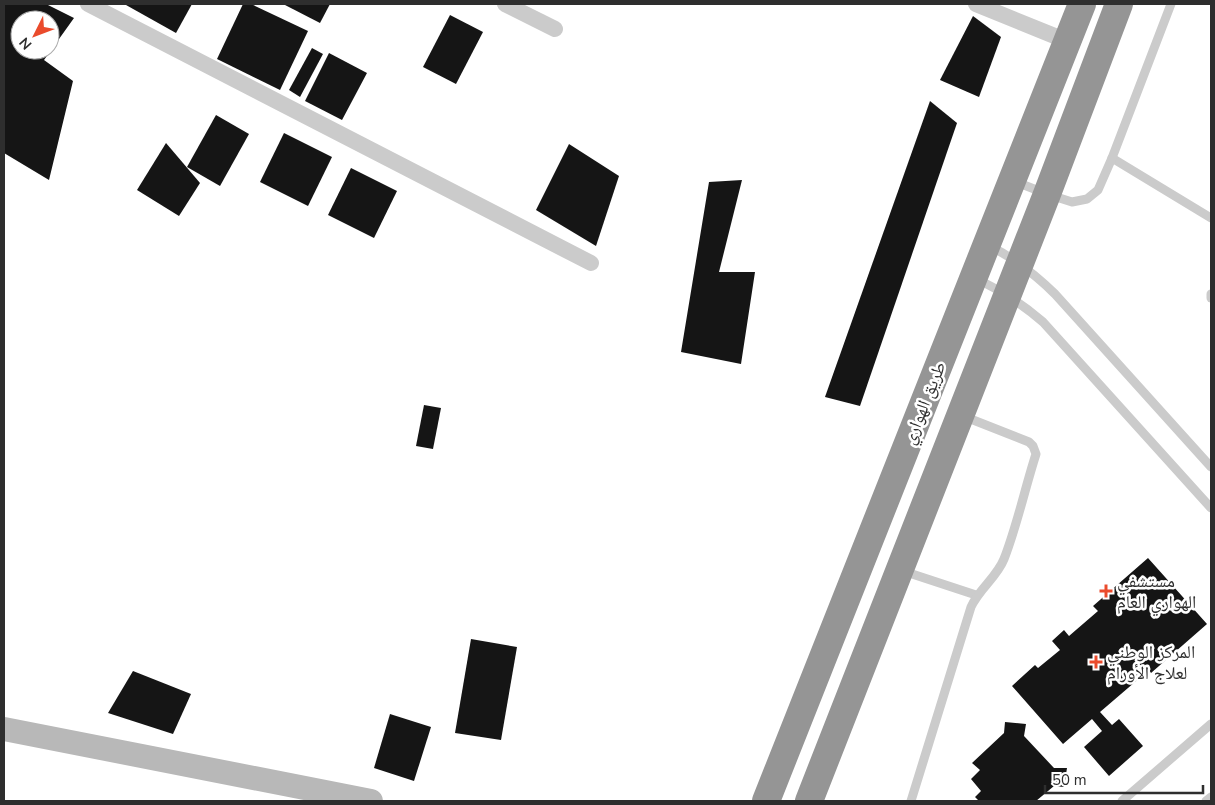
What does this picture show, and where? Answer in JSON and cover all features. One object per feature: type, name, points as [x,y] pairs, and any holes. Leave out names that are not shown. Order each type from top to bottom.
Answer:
[{"type":"highway","name":"طريق الهواري","points":[[765,796],[974,278],[1082,4]]},
{"type":"highway","points":[[809,801],[1047,194],[1119,4]]},
{"type":"main road","points":[[4,730],[371,801]]},
{"type":"street","points":[[88,4],[591,263]]},
{"type":"street","points":[[505,4],[555,29]]},
{"type":"street","points":[[976,4],[1067,41]]},
{"type":"lane","points":[[1012,180],[1072,202],[1087,199],[1093,195],[1102,184],[1171,4]]},
{"type":"lane","points":[[1112,158],[1211,218]]},
{"type":"lane","points":[[987,245],[1020,263],[1055,294],[1211,467]]},
{"type":"lane","points":[[974,278],[1008,294],[1043,322],[1211,508]]},
{"type":"lane","points":[[911,801],[971,606],[976,595],[992,577],[1003,560],[1036,454],[1029,442],[961,415]]},
{"type":"lane","points":[[900,570],[976,595]]},
{"type":"lane","points":[[1122,801],[1211,724]]},
{"type":"lane","points":[[1206,801],[1211,797]]},
{"type":"building","points":[[4,4],[46,4],[58,10],[10,10],[10,60],[44,60],[73,81],[49,180],[4,153]]},
{"type":"building","points":[[127,4],[192,4],[176,33]]},
{"type":"building","points":[[243,4],[251,4],[308,31],[280,90],[217,59]]},
{"type":"building","points":[[286,4],[330,4],[320,23]]},
{"type":"building","points":[[60,11],[74,18],[60,38]]},
{"type":"building","points":[[450,15],[483,32],[456,84],[423,67]]},
{"type":"building","points":[[973,16],[1001,37],[979,97],[940,80]]},
{"type":"building","points":[[312,48],[323,54],[300,97],[289,90]]},
{"type":"building","points":[[329,53],[367,73],[342,120],[305,101]]},
{"type":"building","points":[[930,101],[957,123],[860,406],[825,397]]},
{"type":"building","points":[[216,115],[249,134],[220,186],[187,167]]},
{"type":"building","points":[[284,133],[332,157],[308,206],[260,182]]},
{"type":"building","points":[[166,143],[200,183],[179,216],[137,190]]},
{"type":"building","points":[[569,144],[619,176],[596,246],[536,210]]},
{"type":"building","points":[[351,168],[397,191],[374,238],[328,215]]},
{"type":"building","points":[[742,180],[719,272],[755,272],[741,364],[681,352],[709,182]]},
{"type":"building","points":[[424,405],[441,408],[433,449],[416,446]]},
{"type":"building","points":[[1148,558],[1207,624],[1151,673],[1149,670],[1100,712],[1112,725],[1119,719],[1143,746],[1109,776],[1084,747],[1102,731],[1092,719],[1063,744],[1012,686],[1035,665],[1038,668],[1060,650],[1052,641],[1064,630],[1069,636],[1098,611],[1093,606]]},
{"type":"building","points":[[471,639],[517,647],[501,740],[455,733]]},
{"type":"building","points":[[133,671],[191,694],[173,734],[108,713]]},
{"type":"building","points":[[390,714],[431,727],[414,781],[374,768]]},
{"type":"building","points":[[1005,722],[1026,724],[1024,736],[1054,768],[1067,768],[1064,787],[1054,786],[1036,801],[979,801],[975,797],[981,791],[971,779],[980,770],[972,763],[1004,733]]},
{"type":"place","name":"مستشفي الهواري العام","points":[[1106,591]]},
{"type":"place","name":"المركز الوطني لعلاج الأورام","points":[[1096,662]]}]
